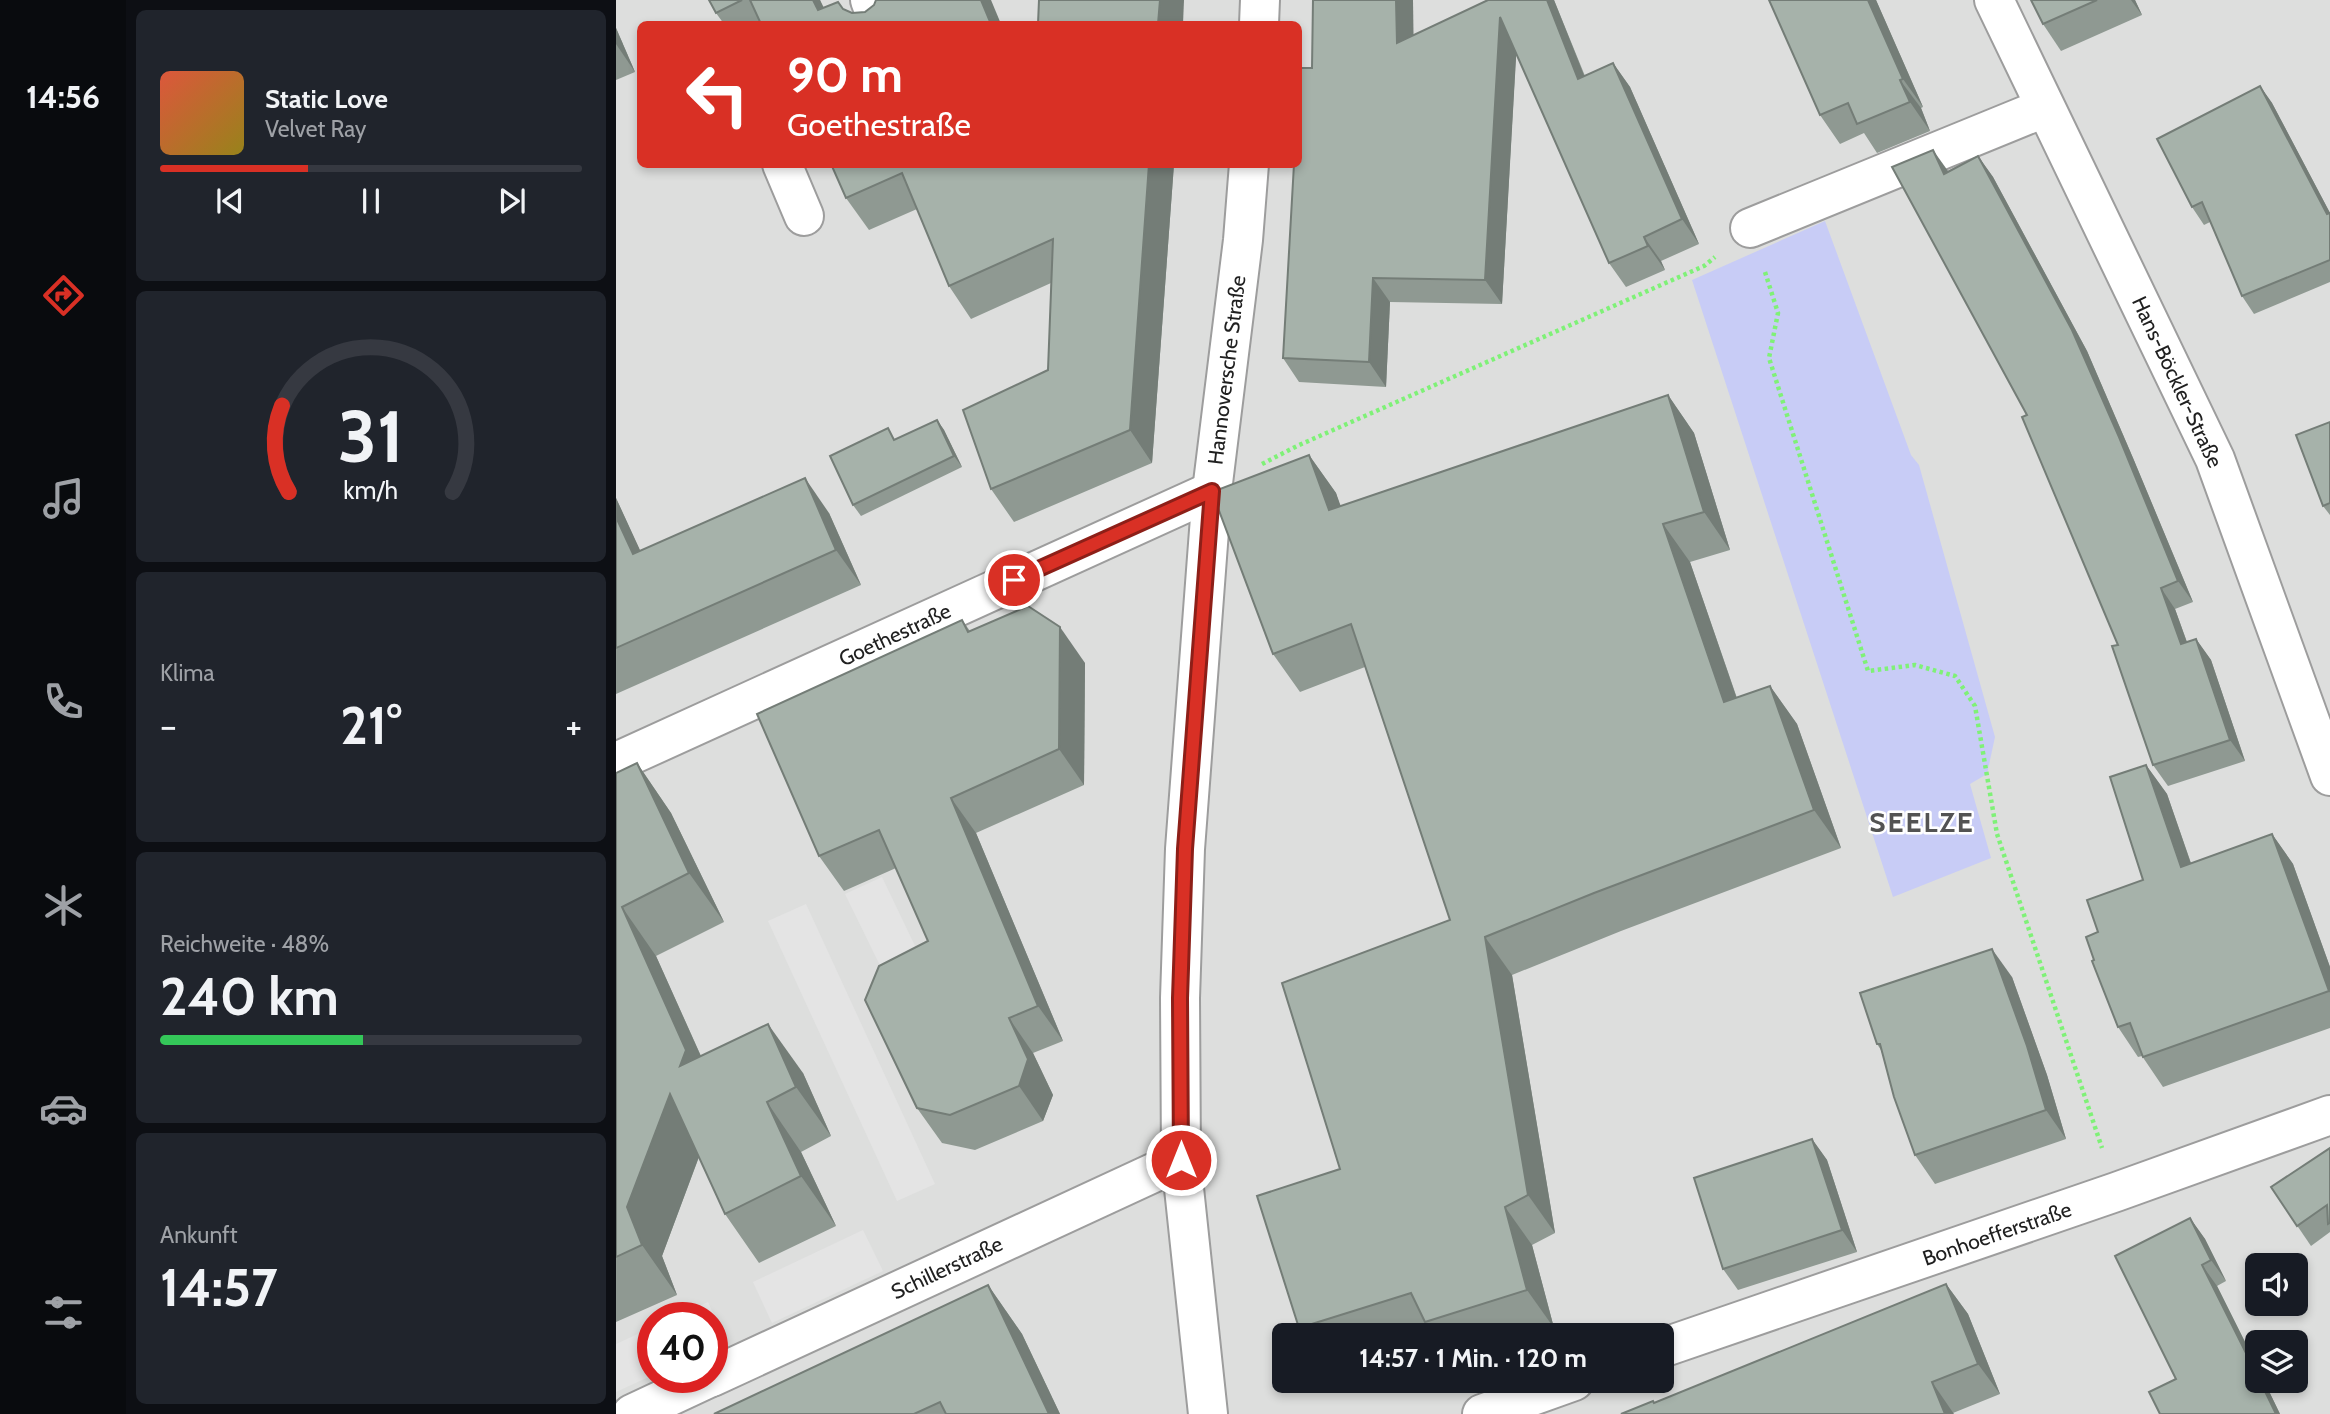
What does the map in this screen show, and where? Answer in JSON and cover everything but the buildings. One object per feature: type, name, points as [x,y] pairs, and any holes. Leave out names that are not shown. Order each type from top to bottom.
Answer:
[{"type":"street","points":[[870,0],[878,21]]},
{"type":"street","points":[[1259,21],[1260,0]]},
{"type":"street","name":"Hans-Böckler-Straße","points":[[1994,0],[2215,459],[2330,776]]},
{"type":"street","points":[[1750,228],[2045,108]]},
{"type":"street","points":[[784,168],[804,216]]},
{"type":"street","name":"Hannoversche Straße","points":[[1208,1414],[1181,1160],[1180,998],[1185,849],[1212,491],[1243,240],[1249,168]]},
{"type":"street","name":"Goethestraße","points":[[616,762],[1212,491]]},
{"type":"street","name":"Bonhoefferstraße","points":[[1674,1344],[2116,1192],[2330,1115]]},
{"type":"street","name":"Schillerstraße","points":[[728,1370],[1181,1160]]},
{"type":"street","name":"Schillerstraße","points":[[632,1414],[677,1393]]},
{"type":"street","points":[[1482,1414],[1541,1393]]},
{"type":"path","points":[[1212,491],[1297,446],[1704,266],[1750,228],[1778,313],[1769,358],[1867,671],[1915,665],[1955,676],[1975,706],[1997,834],[2116,1192]]},
{"type":"shaded area","points":[[616,0],[2330,0],[2330,1414],[616,1414]]},
{"type":"shaded area","points":[[1825,221],[1911,455],[1919,465],[1995,737],[1987,774],[1970,784],[1991,858],[1893,897],[1692,280]]},
{"type":"shaded area","points":[[882,877],[928,973],[892,990],[845,894]]},
{"type":"shaded area","points":[[806,904],[935,1184],[897,1201],[768,921]]},
{"type":"shaded area","points":[[863,1230],[883,1271],[772,1323],[753,1282]]},
{"type":"shaded area","points":[[637,1334],[637,1382],[616,1392],[616,1344]]},
{"type":"district","name":"SEELZE","points":[[1922,822]]},
{"type":"route","points":[[1014,580],[1212,491],[1185,849],[1180,998],[1181,1160]]}]
